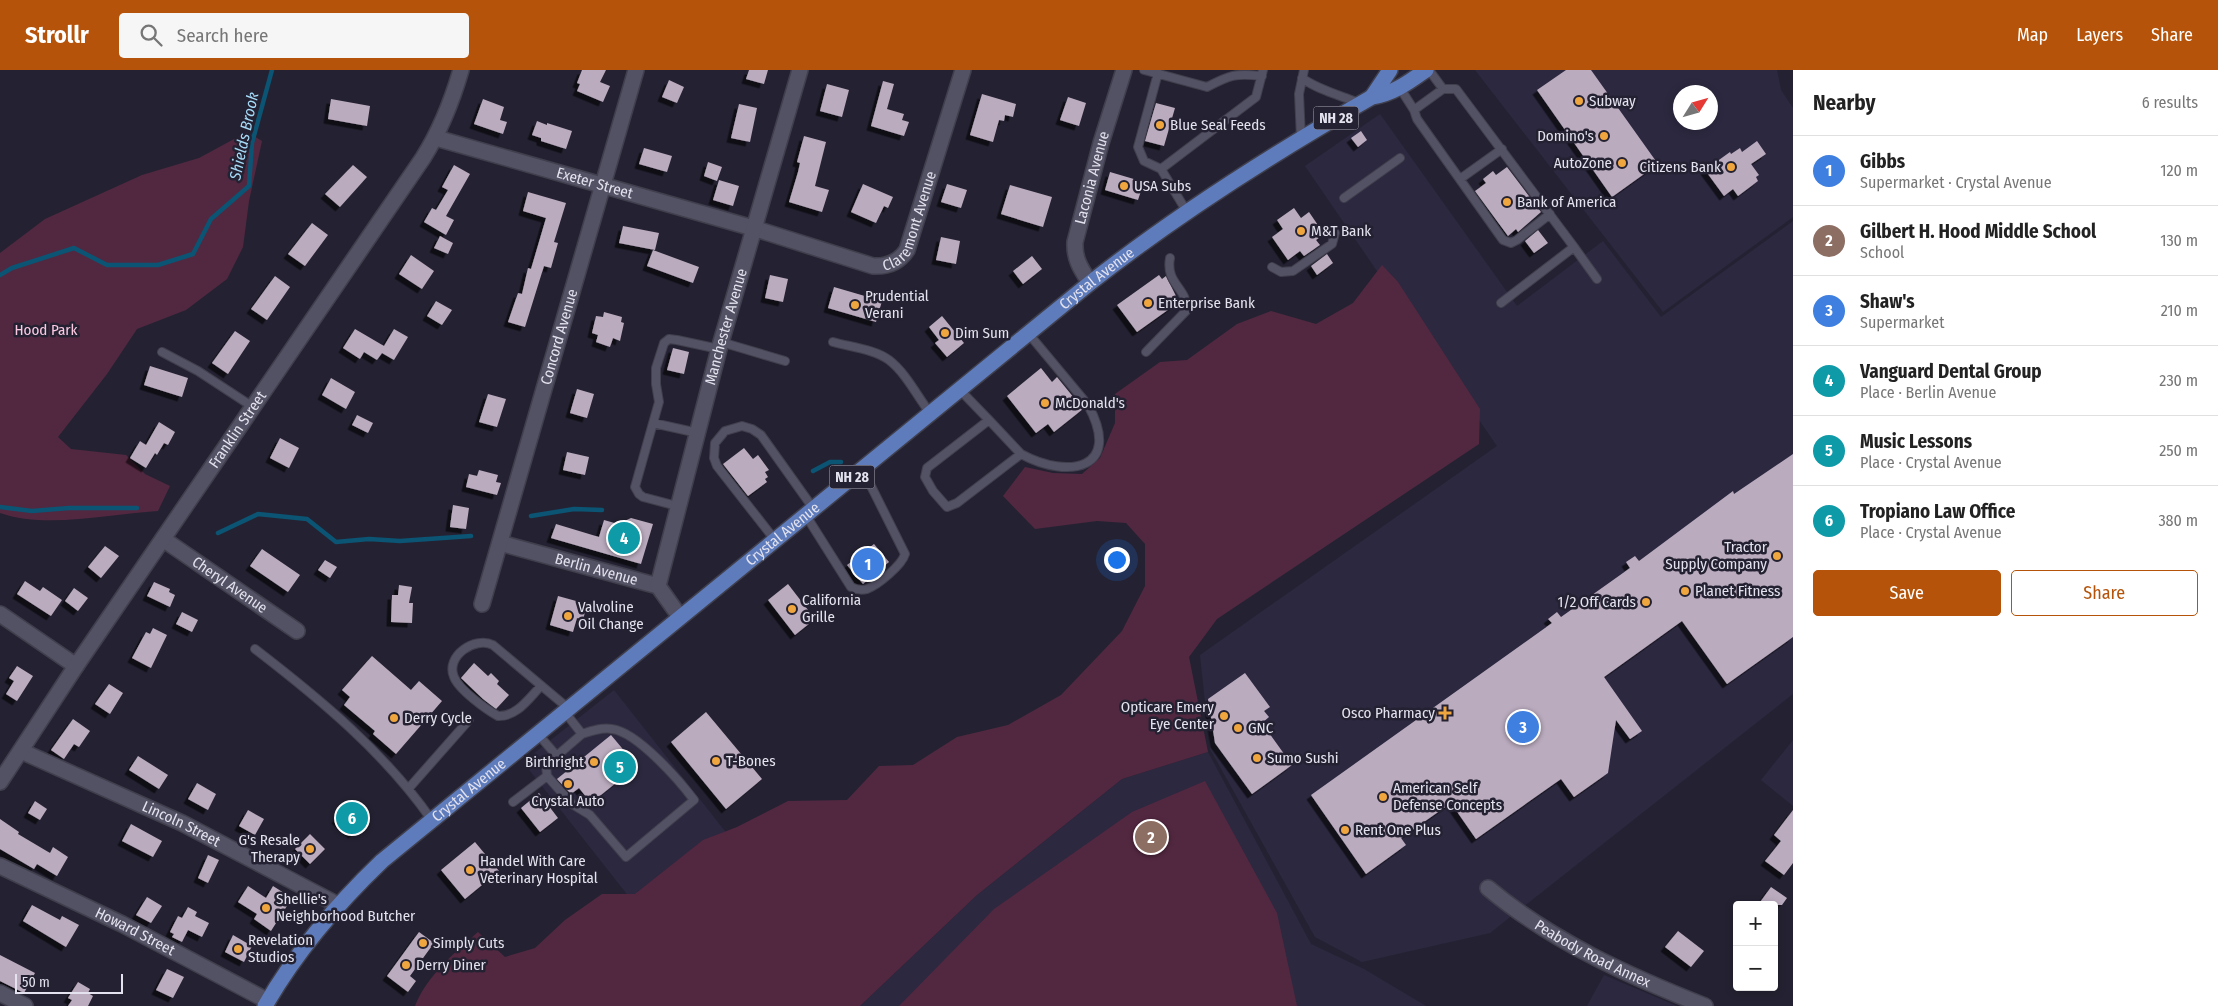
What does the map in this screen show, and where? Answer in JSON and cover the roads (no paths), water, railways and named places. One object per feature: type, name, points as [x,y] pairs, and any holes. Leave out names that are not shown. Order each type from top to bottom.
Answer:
[{"type":"main road","name":"Crystal Avenue","points":[[1366,101],[1390,70]]},
{"type":"main road","name":"Crystal Avenue","points":[[266,1004],[310,940],[338,905],[382,861],[431,819],[1090,283],[1187,212],[1301,138],[1366,101],[1386,95],[1400,88],[1428,70]]},
{"type":"street","name":"Franklin Street","points":[[0,782],[76,666],[436,138],[461,70]]},
{"type":"street","name":"Concord Avenue","points":[[482,604],[636,70]]},
{"type":"street","name":"Manchester Avenue","points":[[658,586],[720,345],[800,70]]},
{"type":"street","name":"Claremont Avenue","points":[[753,228],[873,266],[887,265],[902,257],[910,242],[963,70]]},
{"type":"street","name":"Laconia Avenue","points":[[1090,283],[1077,264],[1074,254],[1075,242],[1101,143],[1124,70]]},
{"type":"street","name":"Exeter Street","points":[[436,138],[753,228]]},
{"type":"street","name":"Cheryl Avenue","points":[[163,539],[297,631]]},
{"type":"street","name":"Berlin Avenue","points":[[500,543],[658,586],[680,617]]},
{"type":"street","points":[[0,614],[76,666]]},
{"type":"street","name":"Lincoln Street","points":[[22,751],[182,823],[338,905]]},
{"type":"street","name":"Howard Street","points":[[0,866],[122,924],[266,1004]]},
{"type":"street","name":"Peabody Road Annex","points":[[1488,888],[1505,902],[1565,941],[1646,981],[1705,1006]]},
{"type":"street","points":[[0,993],[25,1006]]},
{"type":"lane","points":[[1144,70],[1207,87],[1226,77],[1239,73],[1262,73],[1256,97],[1161,170]]},
{"type":"lane","points":[[1301,138],[1299,94],[1304,70]]},
{"type":"lane","points":[[1428,70],[1443,89]]},
{"type":"lane","points":[[1158,74],[1138,147],[1144,161],[1161,170],[1187,212]]},
{"type":"lane","points":[[1302,78],[1312,86],[1366,101]]},
{"type":"lane","points":[[1400,88],[1414,110],[1417,119],[1503,240],[1507,242],[1517,240],[1545,220],[1550,214]]},
{"type":"lane","points":[[1414,110],[1443,89],[1456,89],[1597,279]]},
{"type":"lane","points":[[1460,179],[1502,149]]},
{"type":"lane","points":[[1344,198],[1400,158]]},
{"type":"lane","points":[[1272,267],[1281,272],[1293,271],[1332,244],[1336,233]]},
{"type":"lane","points":[[1501,302],[1574,247]]},
{"type":"lane","points":[[1146,352],[1186,311],[1185,297],[1170,277],[1168,268],[1170,258]]},
{"type":"lane","points":[[959,389],[1021,454],[1045,464],[1077,467],[1087,464],[1094,458],[1098,449],[1098,426],[1088,404],[1028,333]]},
{"type":"lane","points":[[678,506],[643,497],[635,487],[659,402],[656,368],[664,342],[669,339],[720,345],[785,361]]},
{"type":"lane","points":[[833,342],[888,359],[904,377],[930,413]]},
{"type":"lane","points":[[162,352],[198,371],[217,386],[253,407]]},
{"type":"lane","points":[[989,420],[927,468],[925,477],[933,491],[948,507],[957,503],[1021,454]]},
{"type":"lane","points":[[653,423],[698,433]]},
{"type":"lane","points":[[775,540],[717,466],[713,450],[719,436],[725,431],[742,426],[752,429],[761,435],[809,511],[837,568],[851,587],[858,590],[866,590],[903,561],[905,554],[862,468]]},
{"type":"lane","points":[[541,686],[516,712],[504,716],[493,713],[465,691],[454,676],[454,663],[457,657],[469,646],[478,642],[487,642],[493,645],[541,686],[566,709],[582,734]]},
{"type":"lane","points":[[255,649],[307,689],[390,767],[431,819]]},
{"type":"lane","points":[[408,788],[469,720]]},
{"type":"lane","points":[[612,728],[622,732],[661,762],[694,800],[626,857],[590,815],[572,804],[547,776],[546,765],[556,755],[582,734],[597,729],[612,728]]},
{"type":"lane","points":[[537,733],[556,755]]},
{"type":"lane","points":[[514,802],[547,776]]},
{"type":"waterway","name":"Shields Brook","points":[[0,275],[12,268],[74,248],[107,265],[158,265],[193,254],[211,219],[249,186],[252,143],[272,70]]},
{"type":"waterway","points":[[813,471],[830,462],[841,462]]},
{"type":"waterway","points":[[0,507],[32,511],[69,508],[137,508]]},
{"type":"waterway","points":[[531,516],[574,509],[602,510]]},
{"type":"waterway","points":[[218,533],[258,514],[307,519],[336,542],[369,539],[400,541],[471,536]]},
{"type":"place","name":"Subway","points":[[1579,101]]},
{"type":"place","name":"Blue Seal Feeds","points":[[1160,125]]},
{"type":"place","name":"Domino's","points":[[1604,136]]},
{"type":"place","name":"AutoZone","points":[[1622,163]]},
{"type":"place","name":"Citizens Bank","points":[[1731,167]]},
{"type":"place","name":"USA Subs","points":[[1124,186]]},
{"type":"place","name":"Bank of America","points":[[1507,202]]},
{"type":"place","name":"M&T Bank","points":[[1301,231]]},
{"type":"place","name":"Enterprise Bank","points":[[1148,303]]},
{"type":"place","name":"Prudential Verani","points":[[855,305]]},
{"type":"place","name":"Dim Sum","points":[[945,333]]},
{"type":"place","name":"McDonald's","points":[[1045,403]]},
{"type":"place","name":"Vanguard Dental Group","points":[[624,538]]},
{"type":"place","name":"Tractor Supply Company","points":[[1777,556]]},
{"type":"place","name":"Gibbs","points":[[868,564]]},
{"type":"place","name":"Planet Fitness","points":[[1685,591]]},
{"type":"place","name":"1/2 Off Cards","points":[[1646,602]]},
{"type":"place","name":"California Grille","points":[[792,609]]},
{"type":"place","name":"Valvoline Oil Change","points":[[568,616]]},
{"type":"place","name":"Osco Pharmacy","points":[[1445,713]]},
{"type":"place","name":"Opticare Emery Eye Center","points":[[1224,716]]},
{"type":"place","name":"Derry Cycle","points":[[394,718]]},
{"type":"place","name":"Shaw's","points":[[1523,727]]},
{"type":"place","name":"GNC","points":[[1238,728]]},
{"type":"place","name":"Sumo Sushi","points":[[1257,758]]},
{"type":"place","name":"T-Bones","points":[[716,761]]},
{"type":"place","name":"Birthright","points":[[594,762]]},
{"type":"place","name":"Music Lessons","points":[[620,767]]},
{"type":"place","name":"Crystal Auto","points":[[568,784]]},
{"type":"place","name":"American Self Defense Concepts","points":[[1383,797]]},
{"type":"place","name":"Tropiano Law Office","points":[[352,818]]},
{"type":"place","name":"Rent One Plus","points":[[1345,830]]},
{"type":"place","name":"Gilbert H. Hood Middle School","points":[[1151,837]]},
{"type":"place","name":"G's Resale Therapy","points":[[310,849]]},
{"type":"place","name":"Handel With Care Veterinary Hospital","points":[[470,870]]},
{"type":"place","name":"Shellie's Neighborhood Butcher","points":[[266,908]]},
{"type":"place","name":"Simply Cuts","points":[[423,943]]},
{"type":"place","name":"Revelation Studios","points":[[238,949]]},
{"type":"place","name":"Derry Diner","points":[[406,965]]},
{"type":"park label","name":"Hood Park","points":[[46,330]]}]
